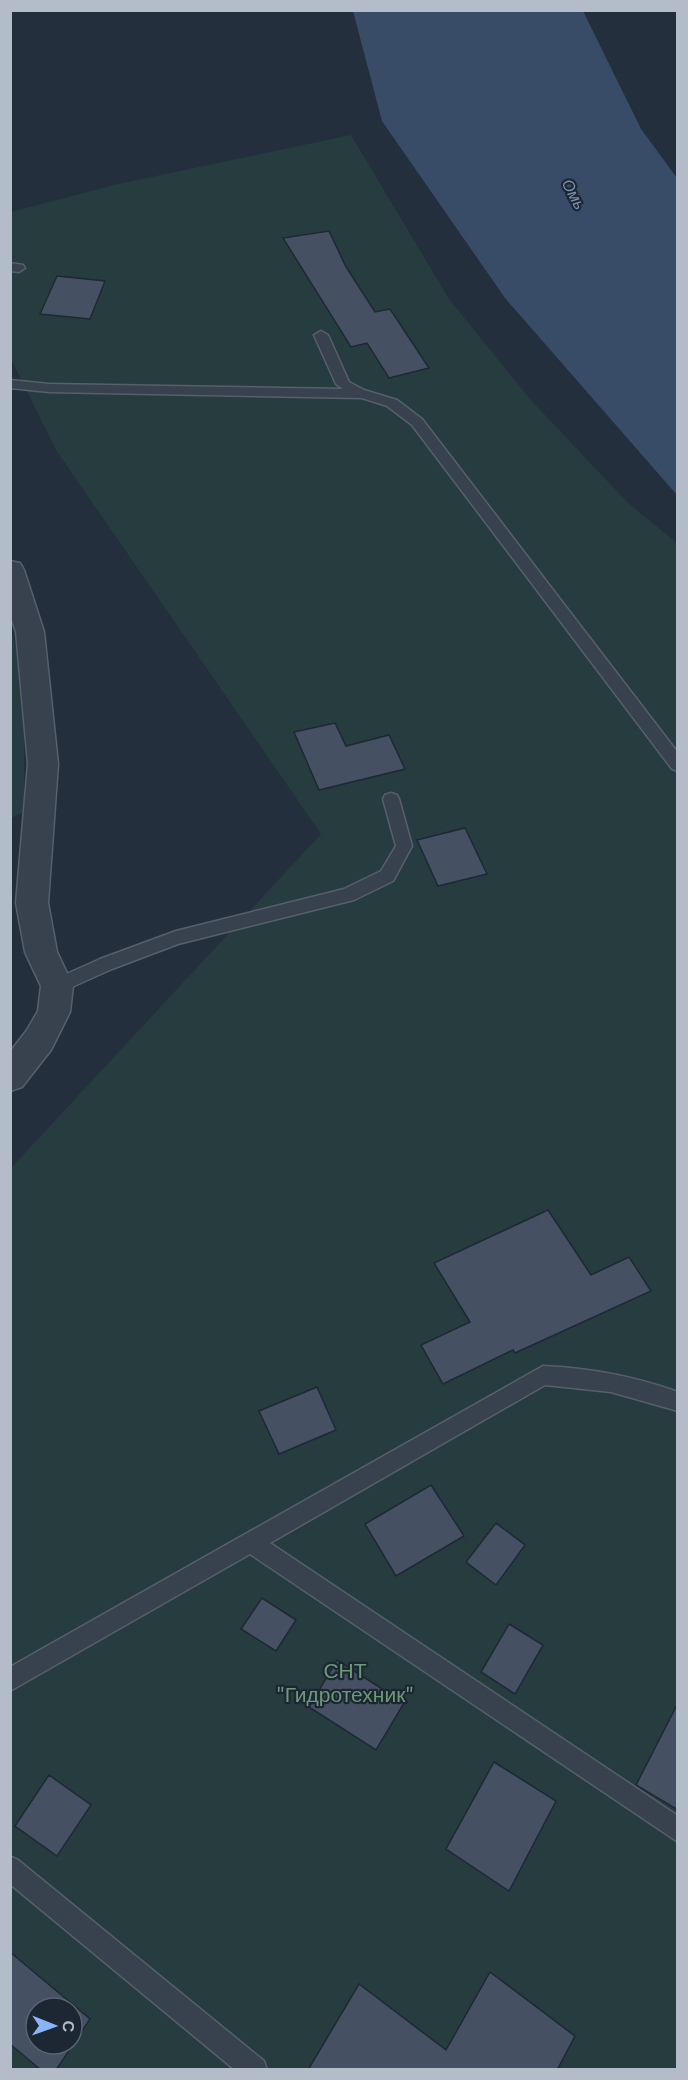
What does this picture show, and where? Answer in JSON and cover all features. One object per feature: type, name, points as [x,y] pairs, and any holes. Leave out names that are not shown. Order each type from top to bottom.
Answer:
[{"type":"street","points":[[10,570],[30,632],[43,765],[32,903],[41,952],[57,986],[54,1012],[39,1040],[10,1077]]},
{"type":"lane","points":[[321,335],[343,384],[363,394],[392,403],[417,422],[678,765]]},
{"type":"lane","points":[[10,384],[49,388],[363,394]]},
{"type":"lane","points":[[57,986],[106,964],[176,938],[348,895],[387,876],[404,846],[391,799]]},
{"type":"lane","points":[[10,1680],[543,1375],[596,1378],[643,1388],[678,1402]]},
{"type":"lane","points":[[252,1542],[678,1830]]},
{"type":"lane","points":[[10,1868],[255,2070]]},
{"type":"green space","name":"СНТ \"Гидротехник\"","points":[[351,135],[449,299],[529,398],[629,504],[677,543],[677,2069],[11,2069],[11,1168],[321,834],[56,450],[11,359],[11,212],[118,184]]},
{"type":"green space","points":[[10,626],[24,675],[24,812],[11,818]]},
{"type":"water","name":"Омь","points":[[353,11],[583,11],[641,129],[677,178],[677,495],[505,298],[382,121]]},
{"type":"building","points":[[329,231],[346,267],[375,312],[390,309],[429,368],[389,378],[367,343],[351,347],[283,238]]},
{"type":"building","points":[[57,276],[105,281],[90,319],[40,314]]},
{"type":"building","points":[[335,723],[346,746],[389,735],[405,769],[319,790],[294,732]]},
{"type":"building","points":[[465,828],[487,874],[438,886],[417,840]]},
{"type":"building","points":[[548,1210],[591,1275],[629,1257],[651,1291],[515,1353],[513,1350],[443,1384],[421,1345],[470,1322],[434,1263]]},
{"type":"building","points":[[317,1387],[336,1430],[279,1454],[259,1411]]},
{"type":"building","points":[[431,1485],[464,1536],[396,1576],[365,1524]]},
{"type":"building","points":[[496,1523],[525,1545],[496,1585],[466,1562]]},
{"type":"building","points":[[262,1598],[296,1620],[276,1651],[241,1629]]},
{"type":"building","points":[[509,1624],[543,1645],[515,1694],[481,1672]]},
{"type":"building","points":[[337,1660],[404,1703],[376,1750],[309,1707]]},
{"type":"building","points":[[678,1703],[678,1810],[636,1785]]},
{"type":"building","points":[[494,1762],[556,1801],[509,1891],[446,1849]]},
{"type":"building","points":[[49,1775],[91,1805],[57,1856],[15,1826]]},
{"type":"building","points":[[10,1952],[63,1996],[24,1996],[24,2056],[10,2044]]},
{"type":"building","points":[[490,1972],[575,2036],[557,2070],[308,2070],[359,1984],[446,2050]]},
{"type":"building","points":[[84,2014],[90,2019],[84,2028]]},
{"type":"building","points":[[24,2056],[65,2056],[56,2070],[41,2070]]}]
